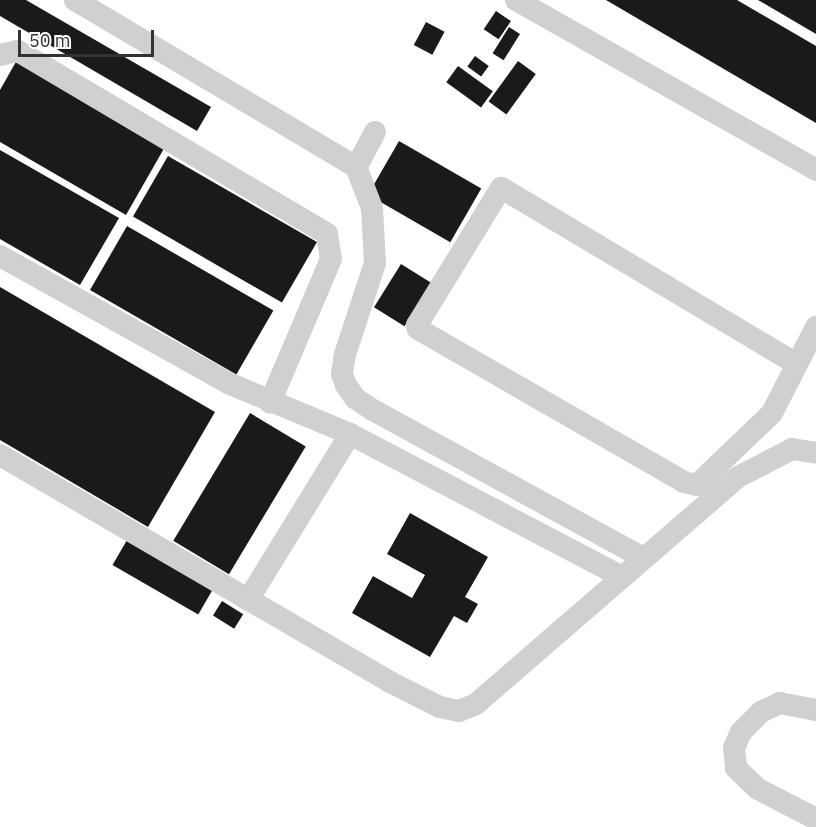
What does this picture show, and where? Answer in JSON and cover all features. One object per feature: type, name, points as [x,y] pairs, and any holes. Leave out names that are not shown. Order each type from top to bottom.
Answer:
[{"type":"lane","points":[[75,0],[356,167],[372,208],[375,237],[369,287],[345,354],[342,374],[355,398],[643,558]]},
{"type":"lane","points":[[516,0],[816,170]]},
{"type":"lane","points":[[0,55],[18,51],[327,234],[331,259],[270,403]]},
{"type":"lane","points":[[356,167],[375,132]]},
{"type":"lane","points":[[795,363],[501,188],[417,325],[418,329],[684,482],[697,485],[772,414],[795,363],[816,327]]},
{"type":"lane","points":[[0,256],[270,403],[350,434],[622,577]]},
{"type":"lane","points":[[248,600],[350,434]]},
{"type":"lane","points":[[0,455],[390,682],[440,708],[459,711],[476,704],[738,477],[792,449],[816,453]]},
{"type":"lane","points":[[816,710],[780,703],[761,712],[741,732],[734,748],[736,768],[758,789],[816,819]]},
{"type":"building","points":[[0,0],[26,0],[211,107],[197,131],[0,16]]},
{"type":"building","points":[[606,0],[737,0],[816,46],[816,123]]},
{"type":"building","points":[[758,0],[816,0],[816,34]]},
{"type":"building","points":[[496,11],[511,21],[499,39],[484,29]]},
{"type":"building","points":[[426,22],[445,32],[432,55],[414,45]]},
{"type":"building","points":[[509,27],[520,34],[504,60],[493,53]]},
{"type":"building","points":[[475,56],[489,66],[481,77],[467,67]]},
{"type":"building","points":[[17,60],[166,145],[126,215],[0,142],[0,90]]},
{"type":"building","points":[[518,61],[536,74],[506,114],[489,101]]},
{"type":"building","points":[[458,66],[493,91],[481,107],[446,82]]},
{"type":"building","points":[[399,141],[481,188],[450,242],[368,195]]},
{"type":"building","points":[[0,150],[119,218],[80,285],[0,239]]},
{"type":"building","points":[[168,156],[317,242],[282,303],[133,217]]},
{"type":"building","points":[[127,226],[273,310],[236,375],[90,290]]},
{"type":"building","points":[[401,264],[432,283],[405,326],[374,307]]},
{"type":"building","points":[[0,287],[215,412],[148,527],[0,440]]},
{"type":"building","points":[[250,413],[306,446],[229,574],[173,541]]},
{"type":"building","points":[[410,513],[488,557],[465,597],[478,604],[467,623],[454,616],[430,657],[352,613],[373,576],[412,598],[425,575],[387,554]]},
{"type":"building","points":[[127,540],[213,590],[198,615],[112,565]]},
{"type":"building","points":[[222,601],[243,614],[234,629],[213,615]]}]
